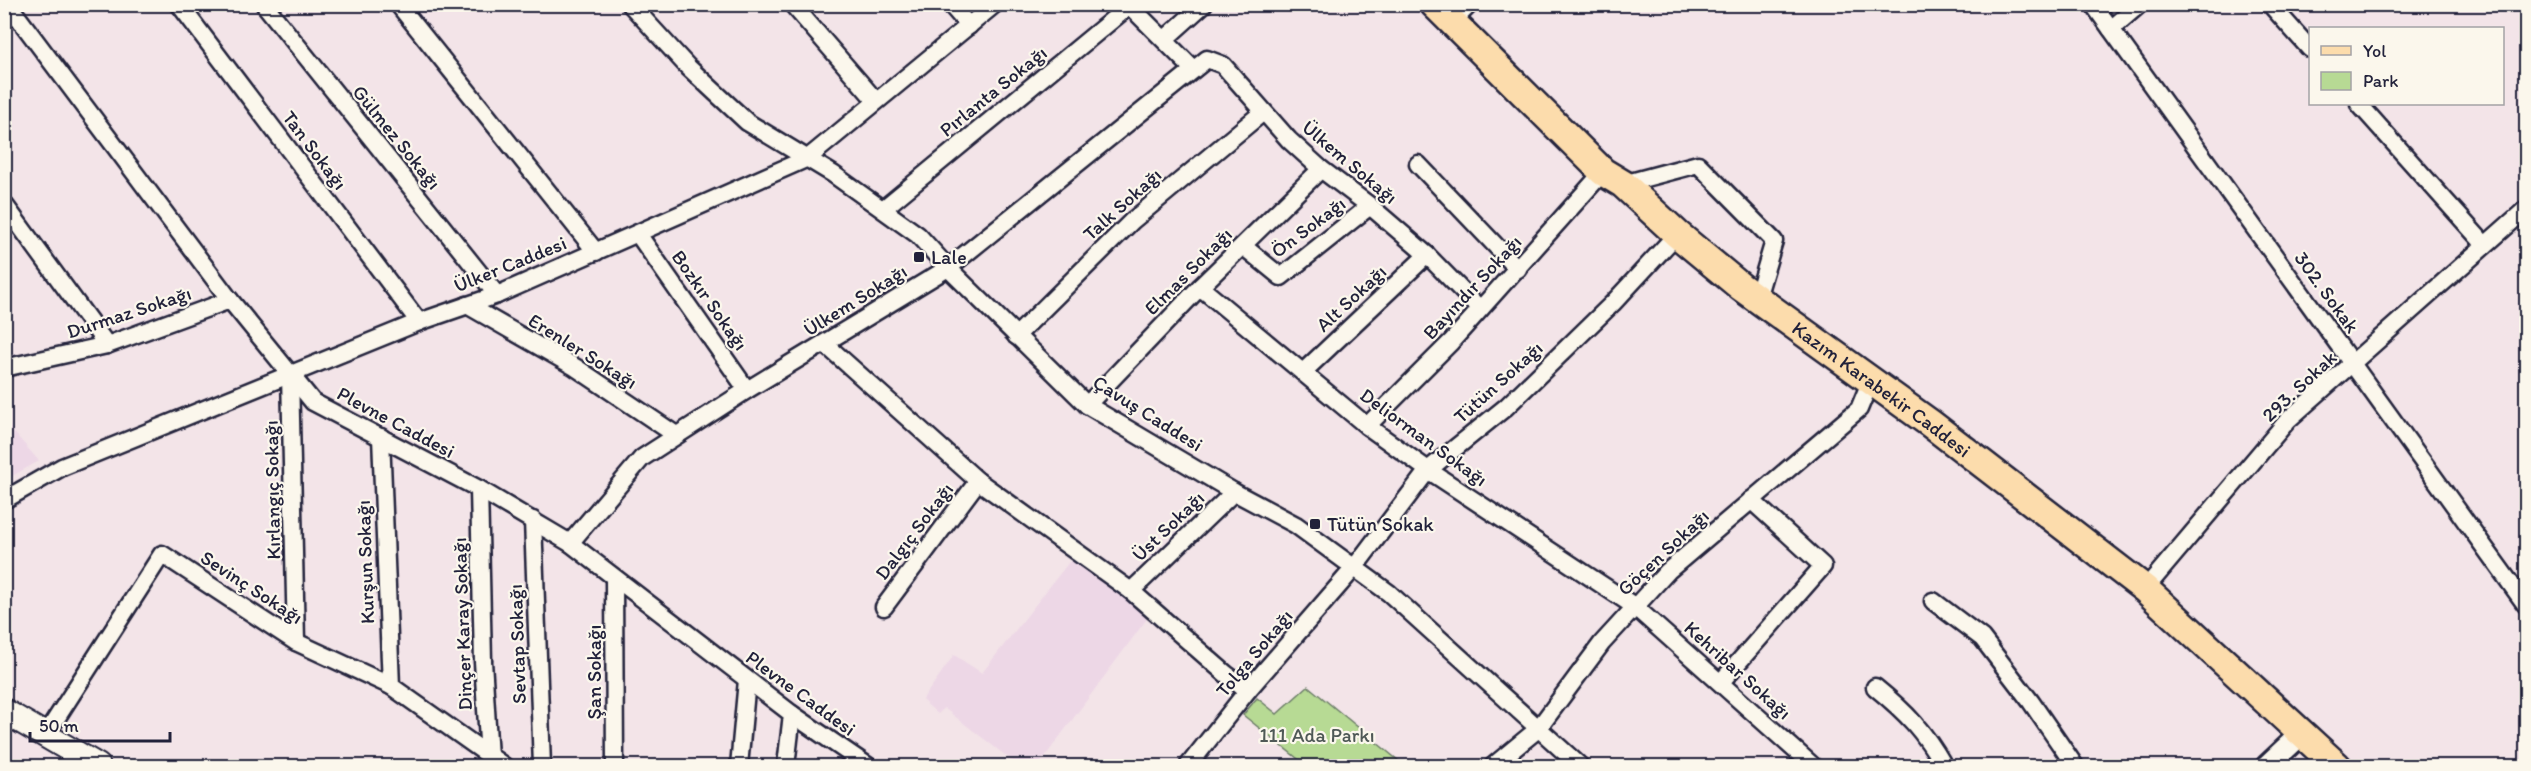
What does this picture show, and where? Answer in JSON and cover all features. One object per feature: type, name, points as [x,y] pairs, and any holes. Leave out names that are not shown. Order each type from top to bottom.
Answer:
[{"type":"main road","name":"Kazım Karabekir Caddesi","points":[[1452,10],[1613,178],[1677,234],[1757,298],[1932,424],[2145,589],[2225,660],[2337,766]]},
{"type":"main road","points":[[4,711],[98,766]]},
{"type":"street","name":"Tan Sokağı","points":[[178,4],[418,321]]},
{"type":"street","name":"Gülmez Sokağı","points":[[264,4],[497,295]]},
{"type":"street","points":[[398,4],[596,252]]},
{"type":"street","name":"Çavuş Caddesi","points":[[630,4],[688,67],[747,122],[808,158],[918,235],[948,268],[1087,405],[1234,492],[1296,525],[1389,593],[1580,766]]},
{"type":"street","points":[[792,4],[876,101]]},
{"type":"street","points":[[950,4],[969,26]]},
{"type":"street","name":"Ülker Caddesi","points":[[4,500],[62,467],[418,321],[497,295],[808,158],[994,4]]},
{"type":"street","points":[[1165,39],[1204,4]]},
{"type":"street","name":"302. Sokak","points":[[2093,4],[2526,605]]},
{"type":"street","points":[[2111,29],[2140,4]]},
{"type":"street","points":[[2270,4],[2309,48]]},
{"type":"street","points":[[1129,5],[1193,69]]},
{"type":"street","name":"Pırlanta Sokağı","points":[[883,209],[1129,5]]},
{"type":"street","name":"Plevne Caddesi","points":[[10,7],[230,300],[313,402],[479,489],[570,543],[792,714],[868,766]]},
{"type":"street","name":"Ülkem Sokağı","points":[[570,543],[635,466],[676,435],[747,390],[948,268],[1207,59],[1223,65],[1289,140],[1427,255],[1480,309]]},
{"type":"street","points":[[2360,105],[2485,245]]},
{"type":"street","name":"Talk Sokağı","points":[[1016,336],[1132,221],[1263,112]]},
{"type":"street","points":[[1418,164],[1518,269]]},
{"type":"street","points":[[1613,178],[1698,164],[1774,241],[1757,298]]},
{"type":"street","name":"Elmas Sokağı","points":[[1087,405],[1200,287],[1321,169]]},
{"type":"street","name":"Bayındır Sokağı","points":[[1367,426],[1451,342],[1518,269],[1613,178]]},
{"type":"street","points":[[4,204],[107,345]]},
{"type":"street","name":"Ön Sokağı","points":[[1243,246],[1281,277],[1370,206]]},
{"type":"street","name":"293. Sokak","points":[[2145,589],[2288,420],[2354,364],[2526,209]]},
{"type":"street","name":"Bozkır Sokağı","points":[[638,234],[747,390]]},
{"type":"street","name":"Tütün Sokağı","points":[[1354,568],[1428,470],[1506,407],[1613,303],[1677,234]]},
{"type":"street","name":"Alt Sokağı","points":[[1303,372],[1427,255]]},
{"type":"street","name":"Deliorman Sokağı","points":[[1200,287],[1367,426],[1428,470],[1634,606]]},
{"type":"street","name":"Durmaz Sokağı","points":[[4,368],[107,345],[230,300]]},
{"type":"street","name":"Erenler Sokağı","points":[[467,305],[575,367],[676,435]]},
{"type":"street","points":[[825,344],[978,481],[1131,591],[1226,674],[1248,690]]},
{"type":"street","name":"Kırlangıç Sokağı","points":[[290,374],[296,642]]},
{"type":"street","name":"Göçen Sokağı","points":[[1493,766],[1538,729],[1602,643],[1668,571],[1858,409],[1871,380]]},
{"type":"street","name":"Kurşun Sokağı","points":[[381,437],[391,686]]},
{"type":"street","name":"Dalgıç Sokağı","points":[[884,607],[978,481]]},
{"type":"street","name":"Dinçer Karay Sokağı","points":[[479,489],[483,661],[489,757]]},
{"type":"street","name":"Üst Sokağı","points":[[1131,591],[1234,492]]},
{"type":"street","points":[[1721,682],[1823,566],[1751,500]]},
{"type":"street","name":"Sevtap Sokağı","points":[[533,520],[542,766]]},
{"type":"street","name":"Sevinç Sokağı","points":[[45,736],[162,554],[296,642],[391,686],[504,766]]},
{"type":"street","name":"Tolga Sokağı","points":[[1188,766],[1248,690],[1354,568]]},
{"type":"street","name":"Şan Sokağı","points":[[614,578],[615,766]]},
{"type":"street","points":[[1933,601],[1982,638],[2031,702],[2075,766]]},
{"type":"street","name":"Kehribar Sokağı","points":[[1634,606],[1813,766]]},
{"type":"street","points":[[739,766],[747,680]]},
{"type":"street","points":[[1875,687],[1904,710],[1930,740],[1944,766]]},
{"type":"street","points":[[786,766],[792,714]]},
{"type":"street","points":[[2267,766],[2301,734]]},
{"type":"shaded area","points":[[4,421],[39,461],[5,480],[4,480]]},
{"type":"shaded area","points":[[1076,559],[1149,616],[1038,766],[1019,766],[944,708],[938,714],[922,700],[954,655],[982,673],[1069,562]]},
{"type":"green space","name":"111 Ada Parkı","points":[[1308,686],[1405,766],[1307,766],[1243,715],[1257,698],[1277,714]]},
{"type":"place","name":"Lale","points":[[919,257]]},
{"type":"place","name":"Tütün Sokak","points":[[1315,524]]}]
